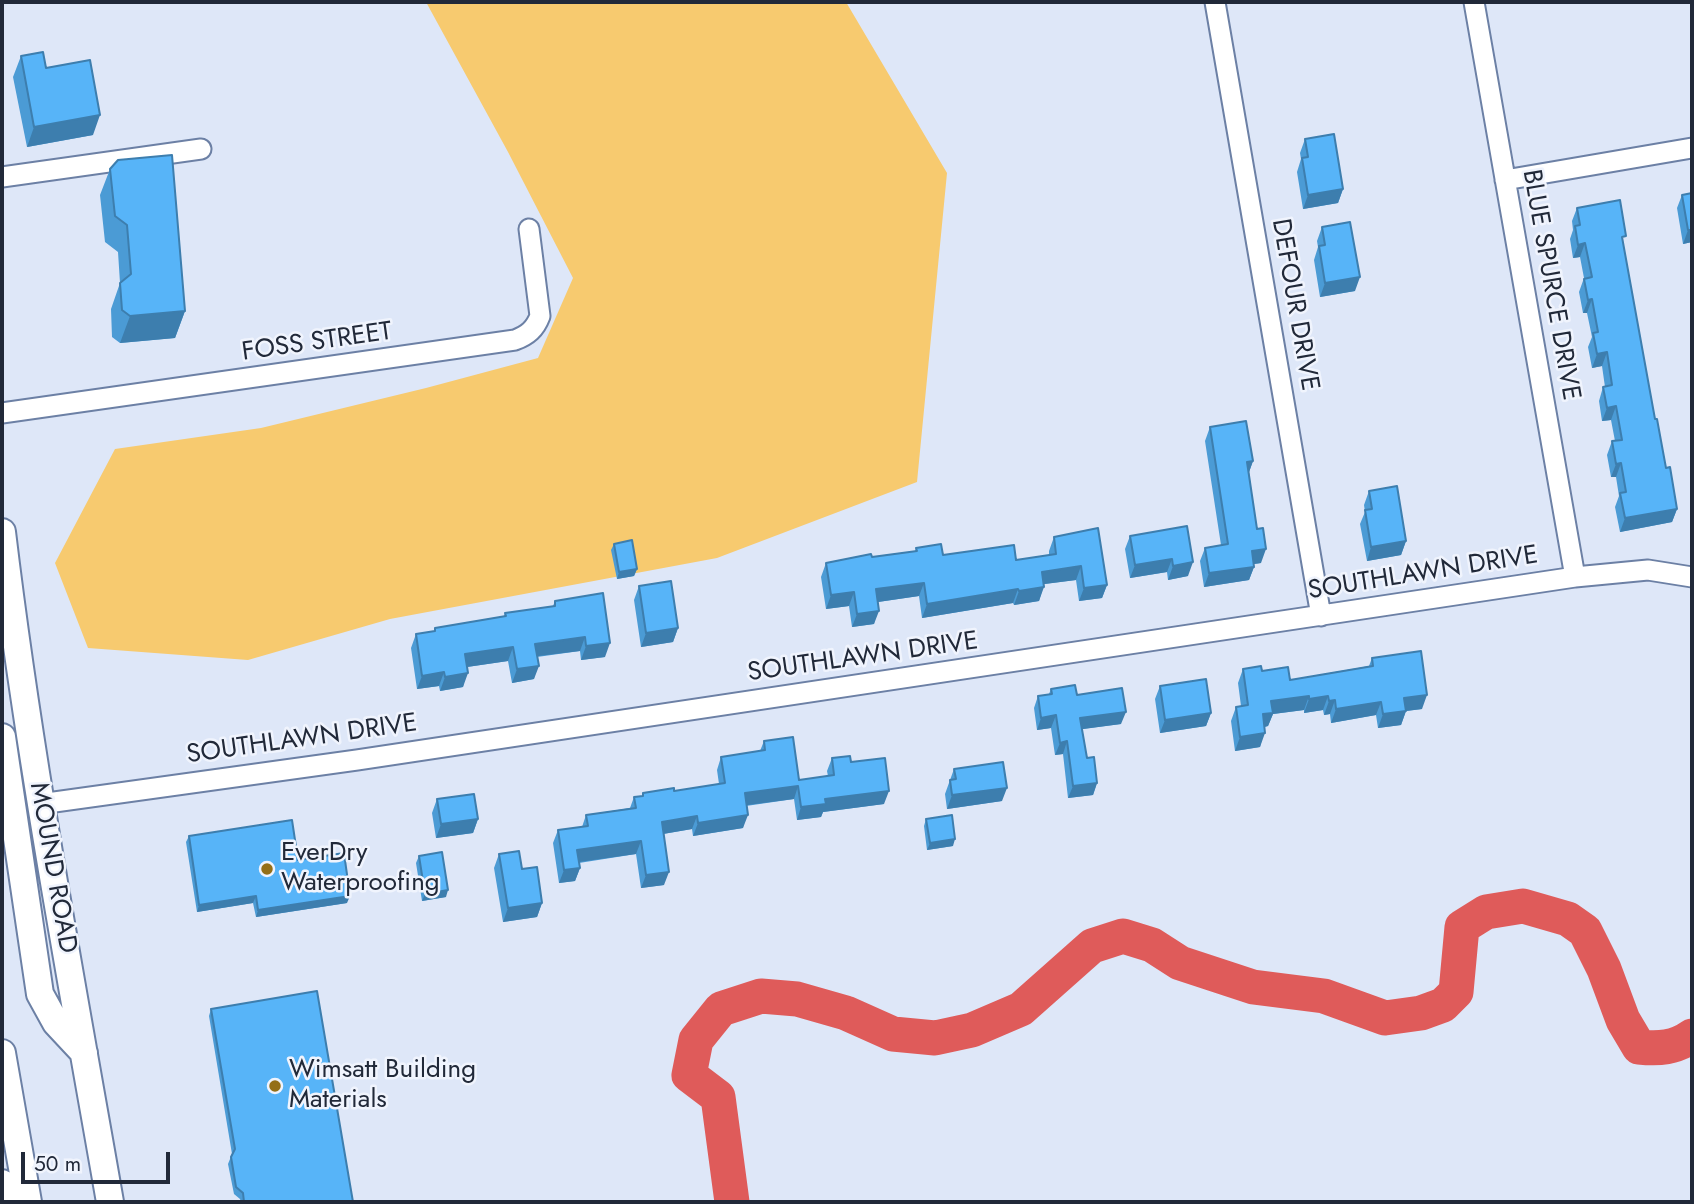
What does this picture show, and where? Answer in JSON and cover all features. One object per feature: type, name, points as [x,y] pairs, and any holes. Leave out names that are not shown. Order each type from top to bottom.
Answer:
[{"type":"main road","name":"MOUND ROAD","points":[[2,532],[13,628],[40,804],[110,1202]]},
{"type":"main road","points":[[2,737],[40,994],[56,1023],[84,1053]]},
{"type":"main road","points":[[2,1053],[28,1202]]},
{"type":"main road","points":[[2,1183],[5,1202]]},
{"type":"street","name":"DEFOUR DRIVE","points":[[1216,2],[1321,616]]},
{"type":"street","name":"BLUE SPURCE DRIVE","points":[[1474,2],[1575,577]]},
{"type":"street","points":[[1505,180],[1692,148]]},
{"type":"street","points":[[2,177],[201,149]]},
{"type":"street","name":"FOSS STREET","points":[[2,413],[515,340],[536,327],[540,316],[529,229]]},
{"type":"street","name":"SOUTHLAWN DRIVE","points":[[40,804],[357,760],[1575,577],[1648,570],[1692,578]]},
{"type":"shaded area","points":[[426,2],[846,2],[947,173],[917,482],[717,558],[390,619],[248,660],[88,648],[55,563],[115,449],[261,428],[538,358],[573,278]]},
{"type":"building","points":[[43,52],[46,68],[90,60],[100,115],[34,127],[21,56]]},
{"type":"building","points":[[1334,134],[1343,189],[1308,195],[1302,158],[1308,157],[1305,139]]},
{"type":"building","points":[[172,155],[185,311],[130,316],[122,310],[120,283],[131,274],[127,225],[115,216],[110,169],[118,160]]},
{"type":"building","points":[[1692,193],[1692,230],[1688,230],[1682,195]]},
{"type":"building","points":[[1620,200],[1626,236],[1622,237],[1655,419],[1666,468],[1670,467],[1677,509],[1625,518],[1620,493],[1626,492],[1621,463],[1616,464],[1612,441],[1622,440],[1616,406],[1607,408],[1603,387],[1612,385],[1607,352],[1597,354],[1593,333],[1598,332],[1592,299],[1588,300],[1584,279],[1592,277],[1585,243],[1578,245],[1575,226],[1580,225],[1577,208]]},
{"type":"building","points":[[1350,222],[1360,277],[1325,283],[1319,246],[1325,245],[1322,227]]},
{"type":"building","points":[[1246,421],[1253,461],[1247,462],[1257,529],[1263,528],[1266,549],[1252,551],[1254,567],[1209,573],[1205,548],[1228,544],[1210,427]]},
{"type":"building","points":[[1397,486],[1406,541],[1371,547],[1365,510],[1372,509],[1369,491]]},
{"type":"building","points":[[1187,526],[1193,562],[1173,566],[1172,559],[1135,565],[1130,536]]},
{"type":"building","points":[[1098,528],[1107,585],[1084,588],[1081,566],[1042,572],[1044,587],[927,604],[924,583],[876,589],[879,611],[857,614],[854,592],[831,595],[826,563],[871,554],[872,557],[917,551],[916,548],[941,544],[943,555],[1014,545],[1016,560],[1056,554],[1054,537]]},
{"type":"building","points":[[632,540],[637,569],[619,572],[614,544]]},
{"type":"building","points":[[671,581],[678,628],[646,633],[639,586]]},
{"type":"building","points":[[603,593],[610,643],[586,646],[585,637],[535,644],[539,666],[517,669],[513,647],[465,654],[468,673],[445,677],[444,672],[422,676],[416,634],[435,631],[435,628],[506,616],[505,613],[555,606],[555,601]]},
{"type":"building","points":[[1421,651],[1427,695],[1404,698],[1406,711],[1383,714],[1381,702],[1336,709],[1335,700],[1329,701],[1328,696],[1271,701],[1273,713],[1263,714],[1265,733],[1240,737],[1236,707],[1248,705],[1243,669],[1261,666],[1262,671],[1288,667],[1290,680],[1373,666],[1372,658]]},
{"type":"building","points":[[1206,679],[1211,713],[1165,720],[1160,686]]},
{"type":"building","points":[[1075,685],[1077,695],[1122,688],[1126,712],[1080,718],[1087,758],[1094,757],[1097,783],[1073,786],[1067,741],[1060,743],[1056,715],[1041,718],[1038,696],[1052,694],[1051,689]]},
{"type":"building","points":[[793,737],[799,780],[834,775],[832,758],[850,756],[851,762],[885,758],[889,791],[825,799],[826,804],[801,807],[798,786],[745,793],[748,815],[698,823],[697,816],[662,822],[669,872],[646,875],[641,841],[577,850],[580,868],[564,870],[558,830],[588,826],[586,815],[636,808],[634,797],[643,796],[643,793],[725,783],[721,757],[765,750],[764,741]]},
{"type":"building","points":[[1003,762],[1007,788],[952,795],[950,780],[956,779],[954,769]]},
{"type":"building","points":[[474,794],[478,819],[441,824],[437,799]]},
{"type":"building","points":[[952,815],[955,839],[930,843],[926,819]]},
{"type":"building","name":"EverDry Waterproofing","points":[[292,820],[298,860],[344,853],[350,896],[258,910],[256,896],[199,905],[189,836]]},
{"type":"building","points":[[519,851],[522,869],[537,867],[542,903],[508,908],[499,854]]},
{"type":"building","points":[[442,852],[448,890],[425,894],[419,856]]},
{"type":"building","name":"Wimsatt Building Materials","points":[[317,991],[353,1202],[244,1202],[243,1193],[236,1187],[231,1157],[235,1149],[211,1009]]},
{"type":"waterway","points":[[732,1202],[718,1097],[689,1075],[696,1040],[721,1009],[761,996],[797,999],[846,1013],[893,1034],[935,1038],[972,1030],[1021,1009],[1092,946],[1123,936],[1152,945],[1180,963],[1253,987],[1324,996],[1385,1018],[1421,1013],[1443,1005],[1456,992],[1462,927],[1486,912],[1523,906],[1568,919],[1585,931],[1604,969],[1623,1020],[1639,1047],[1667,1047],[1692,1036]]},
{"type":"place","name":"EverDry Waterproofing","points":[[267,869]]},
{"type":"place","name":"Wimsatt Building Materials","points":[[275,1086]]}]
